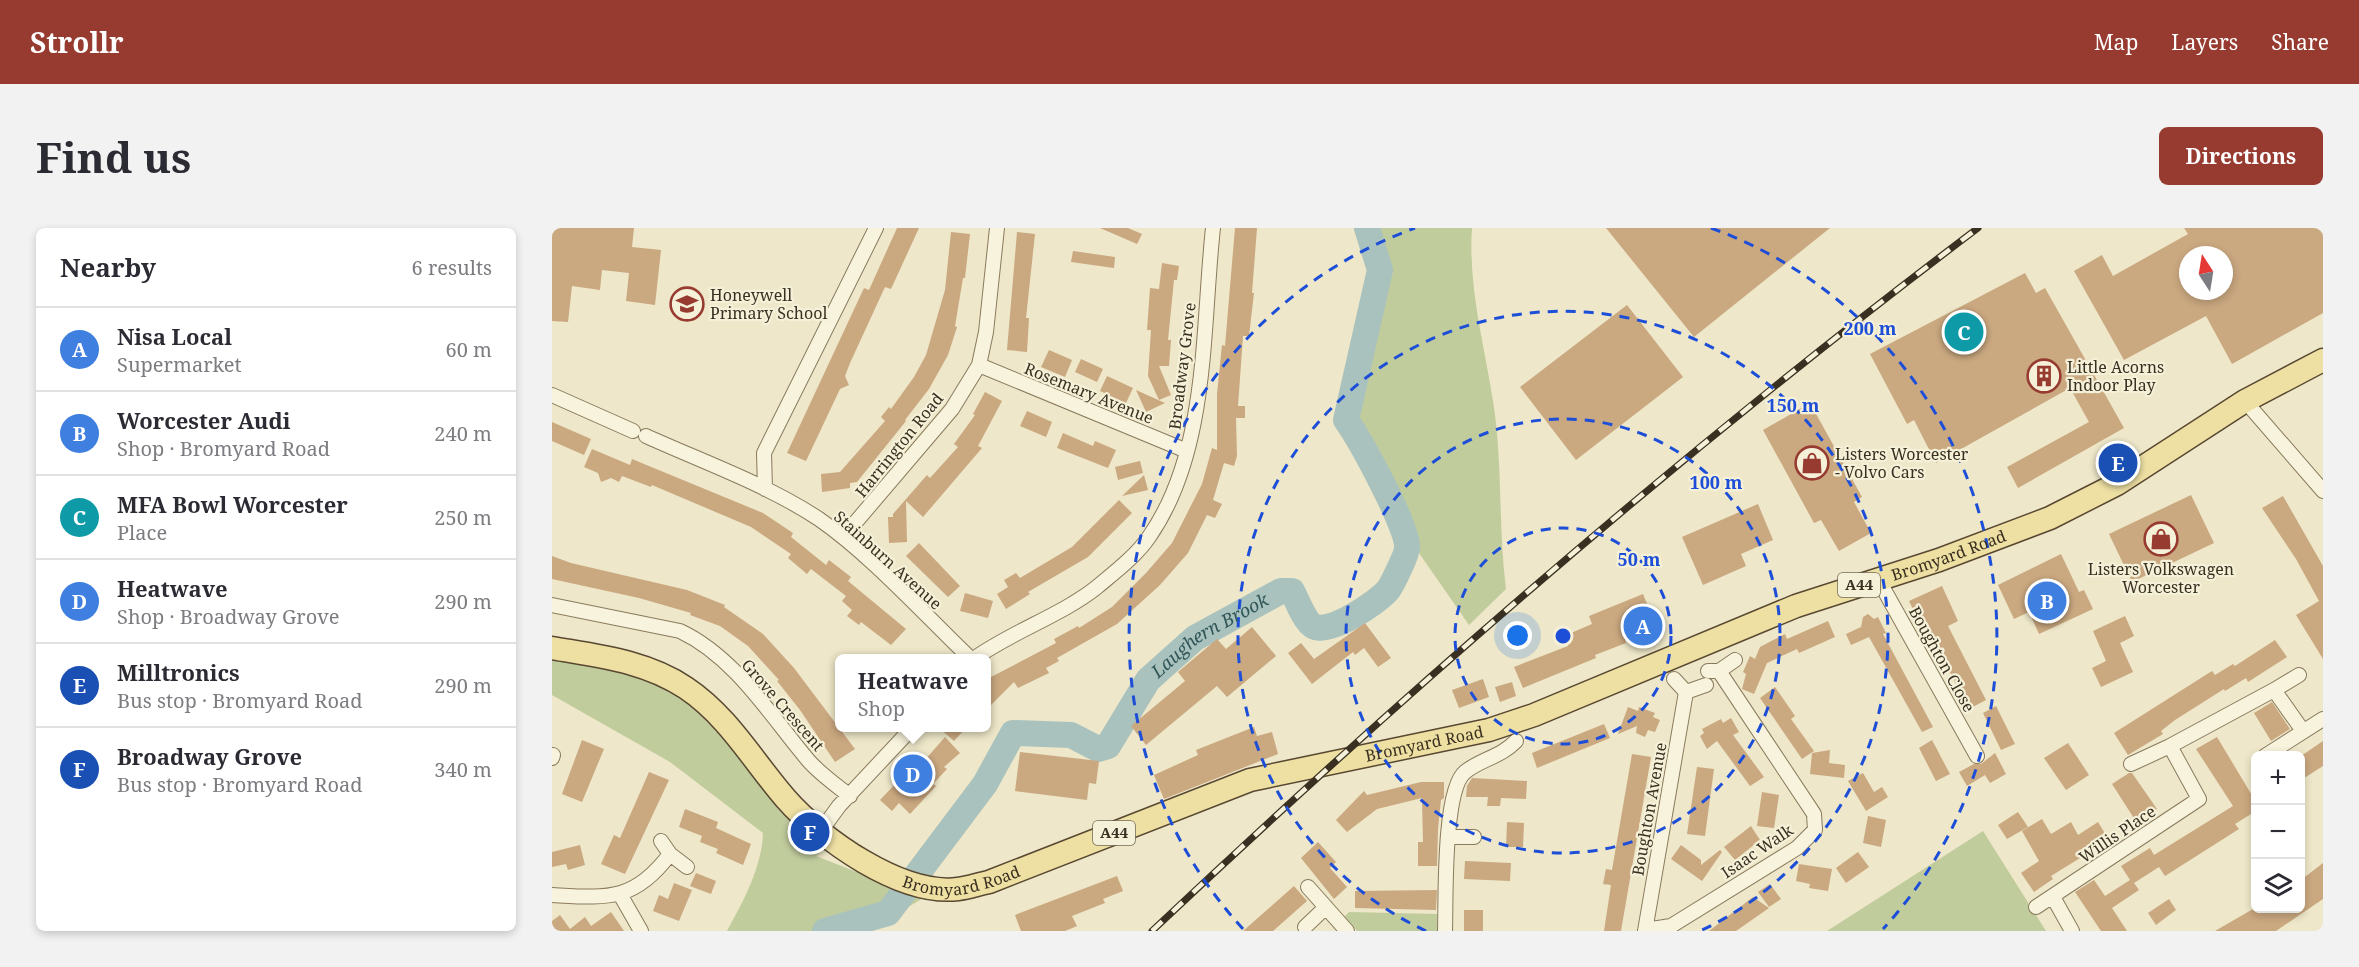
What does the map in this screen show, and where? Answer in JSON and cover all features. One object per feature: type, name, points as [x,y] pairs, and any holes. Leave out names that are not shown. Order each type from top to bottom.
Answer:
[{"type":"main road","name":"Bromyard Road","points":[[552,648],[627,663],[656,672],[685,687],[708,705],[729,727],[786,799],[820,832],[890,875],[928,887],[957,889],[989,882],[1250,780],[1489,730],[1517,732],[1796,606],[1994,540],[2090,500],[2246,401],[2323,360]]},
{"type":"street","points":[[765,489],[764,453],[876,228]]},
{"type":"street","name":"Harrington Road","points":[[843,537],[952,409],[979,365],[986,332],[997,228]]},
{"type":"street","name":"Broadway Grove","points":[[981,654],[1002,639],[1094,589],[1125,563],[1149,538],[1162,515],[1180,478],[1195,416],[1213,228]]},
{"type":"street","name":"Rosemary Avenue","points":[[979,365],[1187,450]]},
{"type":"street","name":"Stainburn Avenue","points":[[552,395],[765,489],[817,518],[843,537],[966,654]]},
{"type":"street","points":[[2246,401],[2323,491]]},
{"type":"street","name":"Boughton Close","points":[[1878,579],[1977,756]]},
{"type":"street","name":"Grove Crescent","points":[[552,604],[680,631],[700,640],[747,685],[810,762],[849,796]]},
{"type":"street","points":[[1674,679],[1686,692],[1735,660]]},
{"type":"street","points":[[2132,764],[2170,746],[2299,675]]},
{"type":"street","name":"Isaac Walk","points":[[1645,931],[1671,926],[1797,848],[1815,830],[1814,814],[1711,676]]},
{"type":"street","points":[[2274,690],[2303,731]]},
{"type":"street","name":"Boughton Avenue","points":[[1645,931],[1686,692]]},
{"type":"street","points":[[2273,751],[2323,719]]},
{"type":"street","points":[[820,832],[849,796],[908,732]]},
{"type":"street","points":[[1445,931],[1450,807],[1455,784],[1464,772],[1498,756],[1517,732]]},
{"type":"street","name":"Willis Place","points":[[2036,907],[2199,799],[2170,746]]},
{"type":"street","points":[[1449,837],[1473,837]]},
{"type":"street","points":[[661,841],[670,854],[687,867]]},
{"type":"street","points":[[552,895],[621,896],[654,876],[670,854]]},
{"type":"street","points":[[1308,887],[1347,931]]},
{"type":"street","points":[[621,896],[641,931]]},
{"type":"street","points":[[2053,897],[2072,931]]},
{"type":"street","points":[[1305,927],[1326,907]]},
{"type":"green space","points":[[1358,228],[1472,228],[1472,272],[1496,424],[1506,589],[1469,625],[1403,530],[1359,439],[1346,420],[1380,270]]},
{"type":"green space","points":[[552,655],[632,670],[682,694],[722,731],[820,853],[816,856],[923,898],[869,931],[727,931],[755,871],[763,833],[670,762],[552,695]]},
{"type":"green space","points":[[1983,831],[2046,931],[1827,931]]},
{"type":"green space","points":[[1349,912],[1437,914],[1437,931],[1357,931],[1344,917]]},
{"type":"building","points":[[552,228],[634,228],[632,247],[661,250],[655,305],[626,301],[629,273],[602,270],[600,290],[572,286],[568,322],[552,321]]},
{"type":"building","points":[[897,228],[919,228],[891,289],[885,287],[850,363],[845,376],[849,385],[840,389],[806,461],[787,453],[864,288],[869,290]]},
{"type":"building","points":[[1100,228],[1128,228],[1142,234],[1137,244]]},
{"type":"building","points":[[1235,228],[1257,228],[1252,293],[1254,293],[1249,336],[1243,336],[1238,406],[1245,406],[1245,418],[1236,418],[1237,456],[1234,466],[1224,463],[1213,500],[1222,504],[1215,518],[1207,515],[1188,553],[1160,585],[1117,624],[1057,658],[1059,661],[1046,668],[1049,673],[1018,688],[1014,682],[991,705],[991,677],[1056,643],[1054,639],[1078,626],[1079,628],[1112,607],[1172,543],[1202,484],[1212,448],[1217,450],[1217,394],[1222,345],[1225,346]]},
{"type":"building","points":[[1606,228],[1830,228],[1694,337]]},
{"type":"building","points":[[2184,228],[2323,228],[2323,313],[2232,364],[2206,316],[2124,360],[2074,271],[2102,255],[2113,276],[2188,234]]},
{"type":"building","points":[[951,232],[970,234],[965,278],[963,278],[955,326],[957,327],[948,355],[929,389],[857,482],[850,483],[850,488],[822,492],[821,474],[840,472],[885,421],[881,417],[889,407],[891,409],[914,377],[926,355],[945,290]]},
{"type":"building","points":[[1017,232],[1035,234],[1026,318],[1029,318],[1027,352],[1007,350]]},
{"type":"building","points":[[1073,251],[1115,257],[1114,268],[1071,262]]},
{"type":"building","points":[[1162,263],[1179,266],[1177,280],[1174,280],[1168,340],[1171,340],[1169,366],[1159,366],[1171,395],[1159,400],[1148,376],[1151,330],[1147,330],[1150,288],[1159,289]]},
{"type":"building","points":[[2025,273],[2036,293],[2045,288],[2124,428],[2018,488],[2007,467],[2089,422],[2070,388],[1936,463],[1914,420],[1907,424],[1870,354]]},
{"type":"building","points":[[1627,305],[1683,377],[1576,460],[1520,387]]},
{"type":"building","points":[[1049,350],[1072,360],[1065,377],[1041,367]]},
{"type":"building","points":[[1081,359],[1103,369],[1097,382],[1075,372]]},
{"type":"building","points":[[1107,376],[1133,388],[1126,403],[1100,391]]},
{"type":"building","points":[[1136,390],[1165,403],[1146,412]]},
{"type":"building","points":[[985,392],[1002,401],[978,446],[982,448],[923,517],[906,501],[907,542],[889,543],[888,517],[893,517],[893,514],[927,475],[930,478],[958,447],[954,444],[975,415],[973,414]]},
{"type":"building","name":"Listers Worcester - Volvo Cars","points":[[1810,403],[1862,497],[1854,502],[1871,533],[1839,551],[1821,520],[1814,523],[1763,430]]},
{"type":"building","points":[[1027,411],[1052,422],[1046,437],[1020,426]]},
{"type":"building","points":[[552,422],[591,439],[584,455],[552,441]]},
{"type":"building","points":[[1063,433],[1093,446],[1095,441],[1116,450],[1108,468],[1057,448]]},
{"type":"building","points":[[592,449],[630,465],[632,459],[763,513],[793,533],[791,537],[826,565],[829,560],[851,577],[848,581],[906,629],[891,645],[861,622],[859,625],[847,616],[852,610],[842,601],[846,596],[811,569],[807,574],[788,558],[791,554],[751,527],[652,485],[651,487],[622,476],[619,482],[611,478],[601,482],[598,473],[584,467]]},
{"type":"building","points":[[1140,461],[1143,473],[1118,480],[1115,467]]},
{"type":"building","points":[[1144,475],[1148,490],[1122,496]]},
{"type":"building","name":"Listers Volkswagen Worcester","points":[[2191,495],[2214,543],[2132,582],[2109,534]]},
{"type":"building","points":[[2283,496],[2323,566],[2323,659],[2296,615],[2319,601],[2296,559],[2262,508]]},
{"type":"building","points":[[1119,500],[1132,513],[1088,557],[1028,592],[1030,594],[1006,609],[997,594],[1008,587],[1004,580],[1016,573],[1020,578],[1072,547]]},
{"type":"building","points":[[1758,504],[1773,540],[1741,554],[1746,566],[1703,585],[1682,537]]},
{"type":"building","points":[[919,543],[960,586],[948,597],[906,556]]},
{"type":"building","points":[[2061,554],[2079,592],[2084,590],[2093,609],[2039,634],[2029,612],[2014,619],[1998,585]]},
{"type":"building","points":[[552,556],[571,563],[687,590],[725,605],[724,607],[763,634],[794,668],[835,722],[835,732],[842,732],[855,749],[835,762],[800,710],[777,681],[779,680],[748,646],[720,626],[690,615],[691,613],[639,598],[552,579]]},
{"type":"building","points":[[1942,586],[1958,621],[1948,626],[1986,700],[1969,709],[1924,622],[1920,624],[1909,601]]},
{"type":"building","points":[[965,593],[993,601],[988,618],[960,611]]},
{"type":"building","points":[[1643,594],[1656,626],[1625,640],[1626,643],[1595,655],[1596,658],[1523,688],[1514,667],[1568,646],[1564,636],[1592,624],[1589,616]]},
{"type":"building","points":[[1868,614],[1874,619],[1878,617],[1886,633],[1883,634],[1933,727],[1922,732],[1869,637],[1851,645],[1846,634],[1861,627],[1863,617]]},
{"type":"building","points":[[2125,616],[2134,636],[2120,643],[2133,672],[2101,687],[2092,668],[2106,661],[2093,631]]},
{"type":"building","points":[[1828,621],[1835,637],[1799,653],[1797,649],[1767,663],[1754,694],[1742,689],[1746,674],[1743,672],[1750,656],[1755,659],[1760,647],[1785,634],[1787,639]]},
{"type":"building","points":[[1365,623],[1391,658],[1378,667],[1364,648],[1355,655],[1353,652],[1312,684],[1288,653],[1301,643],[1314,659]]},
{"type":"building","points":[[1252,627],[1276,656],[1227,697],[1217,686],[1146,745],[1131,726],[1185,681],[1178,672],[1217,639],[1226,649]]},
{"type":"building","points":[[2275,640],[2287,657],[2248,682],[2246,678],[2225,691],[2224,689],[2175,720],[2161,731],[2163,734],[2128,755],[2114,733],[2212,671],[2215,675],[2233,664],[2235,666]]},
{"type":"building","points":[[1483,679],[1489,697],[1459,708],[1452,690]]},
{"type":"building","points":[[1512,682],[1516,696],[1500,702],[1495,687]]},
{"type":"building","points":[[1775,687],[1795,716],[1791,719],[1814,751],[1802,759],[1760,698]]},
{"type":"building","points":[[2272,702],[2290,729],[2271,741],[2254,713]]},
{"type":"building","points":[[1996,706],[2015,744],[2001,750],[1983,713]]},
{"type":"building","points":[[1628,707],[1638,711],[1639,707],[1655,713],[1653,717],[1660,720],[1655,732],[1648,730],[1645,737],[1636,733],[1637,726],[1618,734]]},
{"type":"building","points":[[1731,718],[1739,732],[1733,735],[1764,777],[1750,786],[1717,741],[1707,749],[1700,736],[1704,733],[1702,729],[1721,719],[1723,723]]},
{"type":"building","points":[[1604,724],[1610,738],[1537,768],[1532,753]]},
{"type":"building","points":[[1254,727],[1257,736],[1272,732],[1278,754],[1164,799],[1154,775],[1198,755],[1196,750]]},
{"type":"building","points":[[944,732],[962,732],[954,741]]},
{"type":"building","points":[[945,737],[960,753],[944,767],[947,769],[933,784],[936,786],[910,814],[899,803],[892,811],[880,800],[913,765],[917,769]]},
{"type":"building","points":[[2217,737],[2251,794],[2251,814],[2235,824],[2239,829],[2165,876],[2159,867],[2134,883],[2139,890],[2112,908],[2127,931],[2101,931],[2075,892],[2094,880],[2105,896],[2130,880],[2121,866],[2150,848],[2154,855],[2233,806],[2196,749]]},
{"type":"building","points":[[582,740],[604,749],[582,802],[562,794]]},
{"type":"building","points":[[1932,740],[1950,774],[1936,781],[1919,748]]},
{"type":"building","points":[[2323,741],[2323,766],[2305,777],[2305,753]]},
{"type":"building","points":[[2068,743],[2089,775],[2066,790],[2044,758]]},
{"type":"building","points":[[1830,750],[1829,763],[1845,765],[1844,778],[1810,774],[1812,753]]},
{"type":"building","points":[[1020,752],[1099,761],[1096,784],[1089,783],[1087,800],[1015,791]]},
{"type":"building","points":[[1995,753],[2006,774],[1990,783],[1985,775],[1967,786],[1959,772],[1974,764],[1981,764]]},
{"type":"building","points":[[1632,754],[1651,757],[1621,931],[1604,931],[1611,885],[1603,884],[1606,869],[1612,870]]},
{"type":"building","points":[[1697,767],[1714,769],[1705,836],[1687,834]]},
{"type":"building","points":[[649,772],[669,780],[625,874],[601,864],[614,835],[620,838]]},
{"type":"building","points":[[1863,773],[1874,792],[1882,787],[1888,797],[1866,811],[1848,781]]},
{"type":"building","points":[[2132,773],[2157,809],[2137,823],[2112,784]]},
{"type":"building","points":[[1472,778],[1527,781],[1526,799],[1501,798],[1500,806],[1487,806],[1488,797],[1466,797],[1467,786]]},
{"type":"building","points":[[1421,782],[1444,782],[1444,798],[1441,800],[1438,829],[1437,866],[1418,866],[1418,842],[1423,842],[1422,798],[1377,809],[1347,832],[1336,820],[1364,791],[1367,795]]},
{"type":"building","points":[[1762,792],[1779,795],[1774,828],[1757,826]]},
{"type":"building","points":[[685,809],[718,822],[716,828],[751,844],[743,865],[716,853],[718,849],[700,842],[702,836],[679,827]]},
{"type":"building","points":[[2018,812],[2028,827],[2007,839],[1998,825]]},
{"type":"building","points":[[1868,816],[1886,820],[1881,847],[1863,843]]},
{"type":"building","points":[[2042,819],[2051,834],[2071,822],[2078,835],[2098,822],[2109,840],[2051,876],[2053,879],[2034,892],[2021,873],[2039,861],[2022,831]]},
{"type":"building","points":[[1507,822],[1524,823],[1523,847],[1506,847]]},
{"type":"building","points":[[1751,826],[1760,840],[1735,860],[1724,847]]},
{"type":"building","points":[[1318,842],[1336,862],[1330,868],[1347,887],[1334,899],[1301,858]]},
{"type":"building","points":[[580,845],[585,865],[568,870],[566,864],[552,867],[552,852]]},
{"type":"building","points":[[1681,845],[1701,860],[1701,865],[1720,850],[1722,852],[1702,881],[1671,859]]},
{"type":"building","points":[[1858,852],[1869,867],[1846,883],[1836,868]]},
{"type":"building","points":[[1465,861],[1511,863],[1510,881],[1464,879]]},
{"type":"building","points":[[2323,863],[2323,899],[2305,911],[2305,877]]},
{"type":"building","points":[[1799,864],[1832,869],[1828,891],[1809,888],[1810,884],[1796,881]]},
{"type":"building","points":[[696,873],[716,881],[711,894],[690,886]]},
{"type":"building","points":[[1117,876],[1123,891],[1103,899],[1105,903],[1072,916],[1077,926],[1065,931],[1021,931],[1015,915]]},
{"type":"building","points":[[674,883],[692,890],[679,921],[653,911],[659,895],[668,899]]},
{"type":"building","points":[[1770,884],[1781,899],[1769,907],[1758,892]]},
{"type":"building","points":[[1294,886],[1307,901],[1273,931],[1243,931]]},
{"type":"building","points":[[1437,890],[1436,910],[1355,908],[1355,891]]},
{"type":"building","points":[[1753,897],[1769,908],[1736,931],[1709,931]]},
{"type":"building","points":[[2169,899],[2176,910],[2156,925],[2148,913]]},
{"type":"building","points":[[1464,910],[1483,910],[1483,931],[1464,931]]},
{"type":"building","points":[[2251,910],[2251,913],[2302,913],[2276,931],[2215,931]]},
{"type":"building","points":[[611,912],[624,931],[552,931],[552,921],[560,915],[570,929],[585,917],[591,926]]},
{"type":"waterway","name":"Laughern Brook","points":[[825,931],[888,913],[985,784],[1013,733],[1071,735],[1098,749],[1108,746],[1148,680],[1195,638],[1281,591],[1292,591],[1307,619],[1313,626],[1320,628],[1352,616],[1388,590],[1407,548],[1405,537],[1382,483],[1346,420],[1380,270],[1367,228]]},
{"type":"railway","points":[[1152,931],[1351,747],[1555,568],[1764,395],[1978,228]]},
{"type":"place","name":"Honeywell Primary School","points":[[687,304]]},
{"type":"place","name":"MFA Bowl Worcester","points":[[1964,332]]},
{"type":"place","name":"Little Acorns Indoor Play","points":[[2044,376]]},
{"type":"place","name":"Listers Worcester - Volvo Cars","points":[[1812,463]]},
{"type":"place","name":"Milltronics","points":[[2118,463]]},
{"type":"place","name":"Listers Volkswagen Worcester","points":[[2161,539]]},
{"type":"place","name":"Worcester Audi","points":[[2047,601]]},
{"type":"place","name":"Nisa Local","points":[[1643,626]]},
{"type":"place","name":"Heatwave","points":[[913,774]]},
{"type":"place","name":"Broadway Grove","points":[[810,832]]}]
